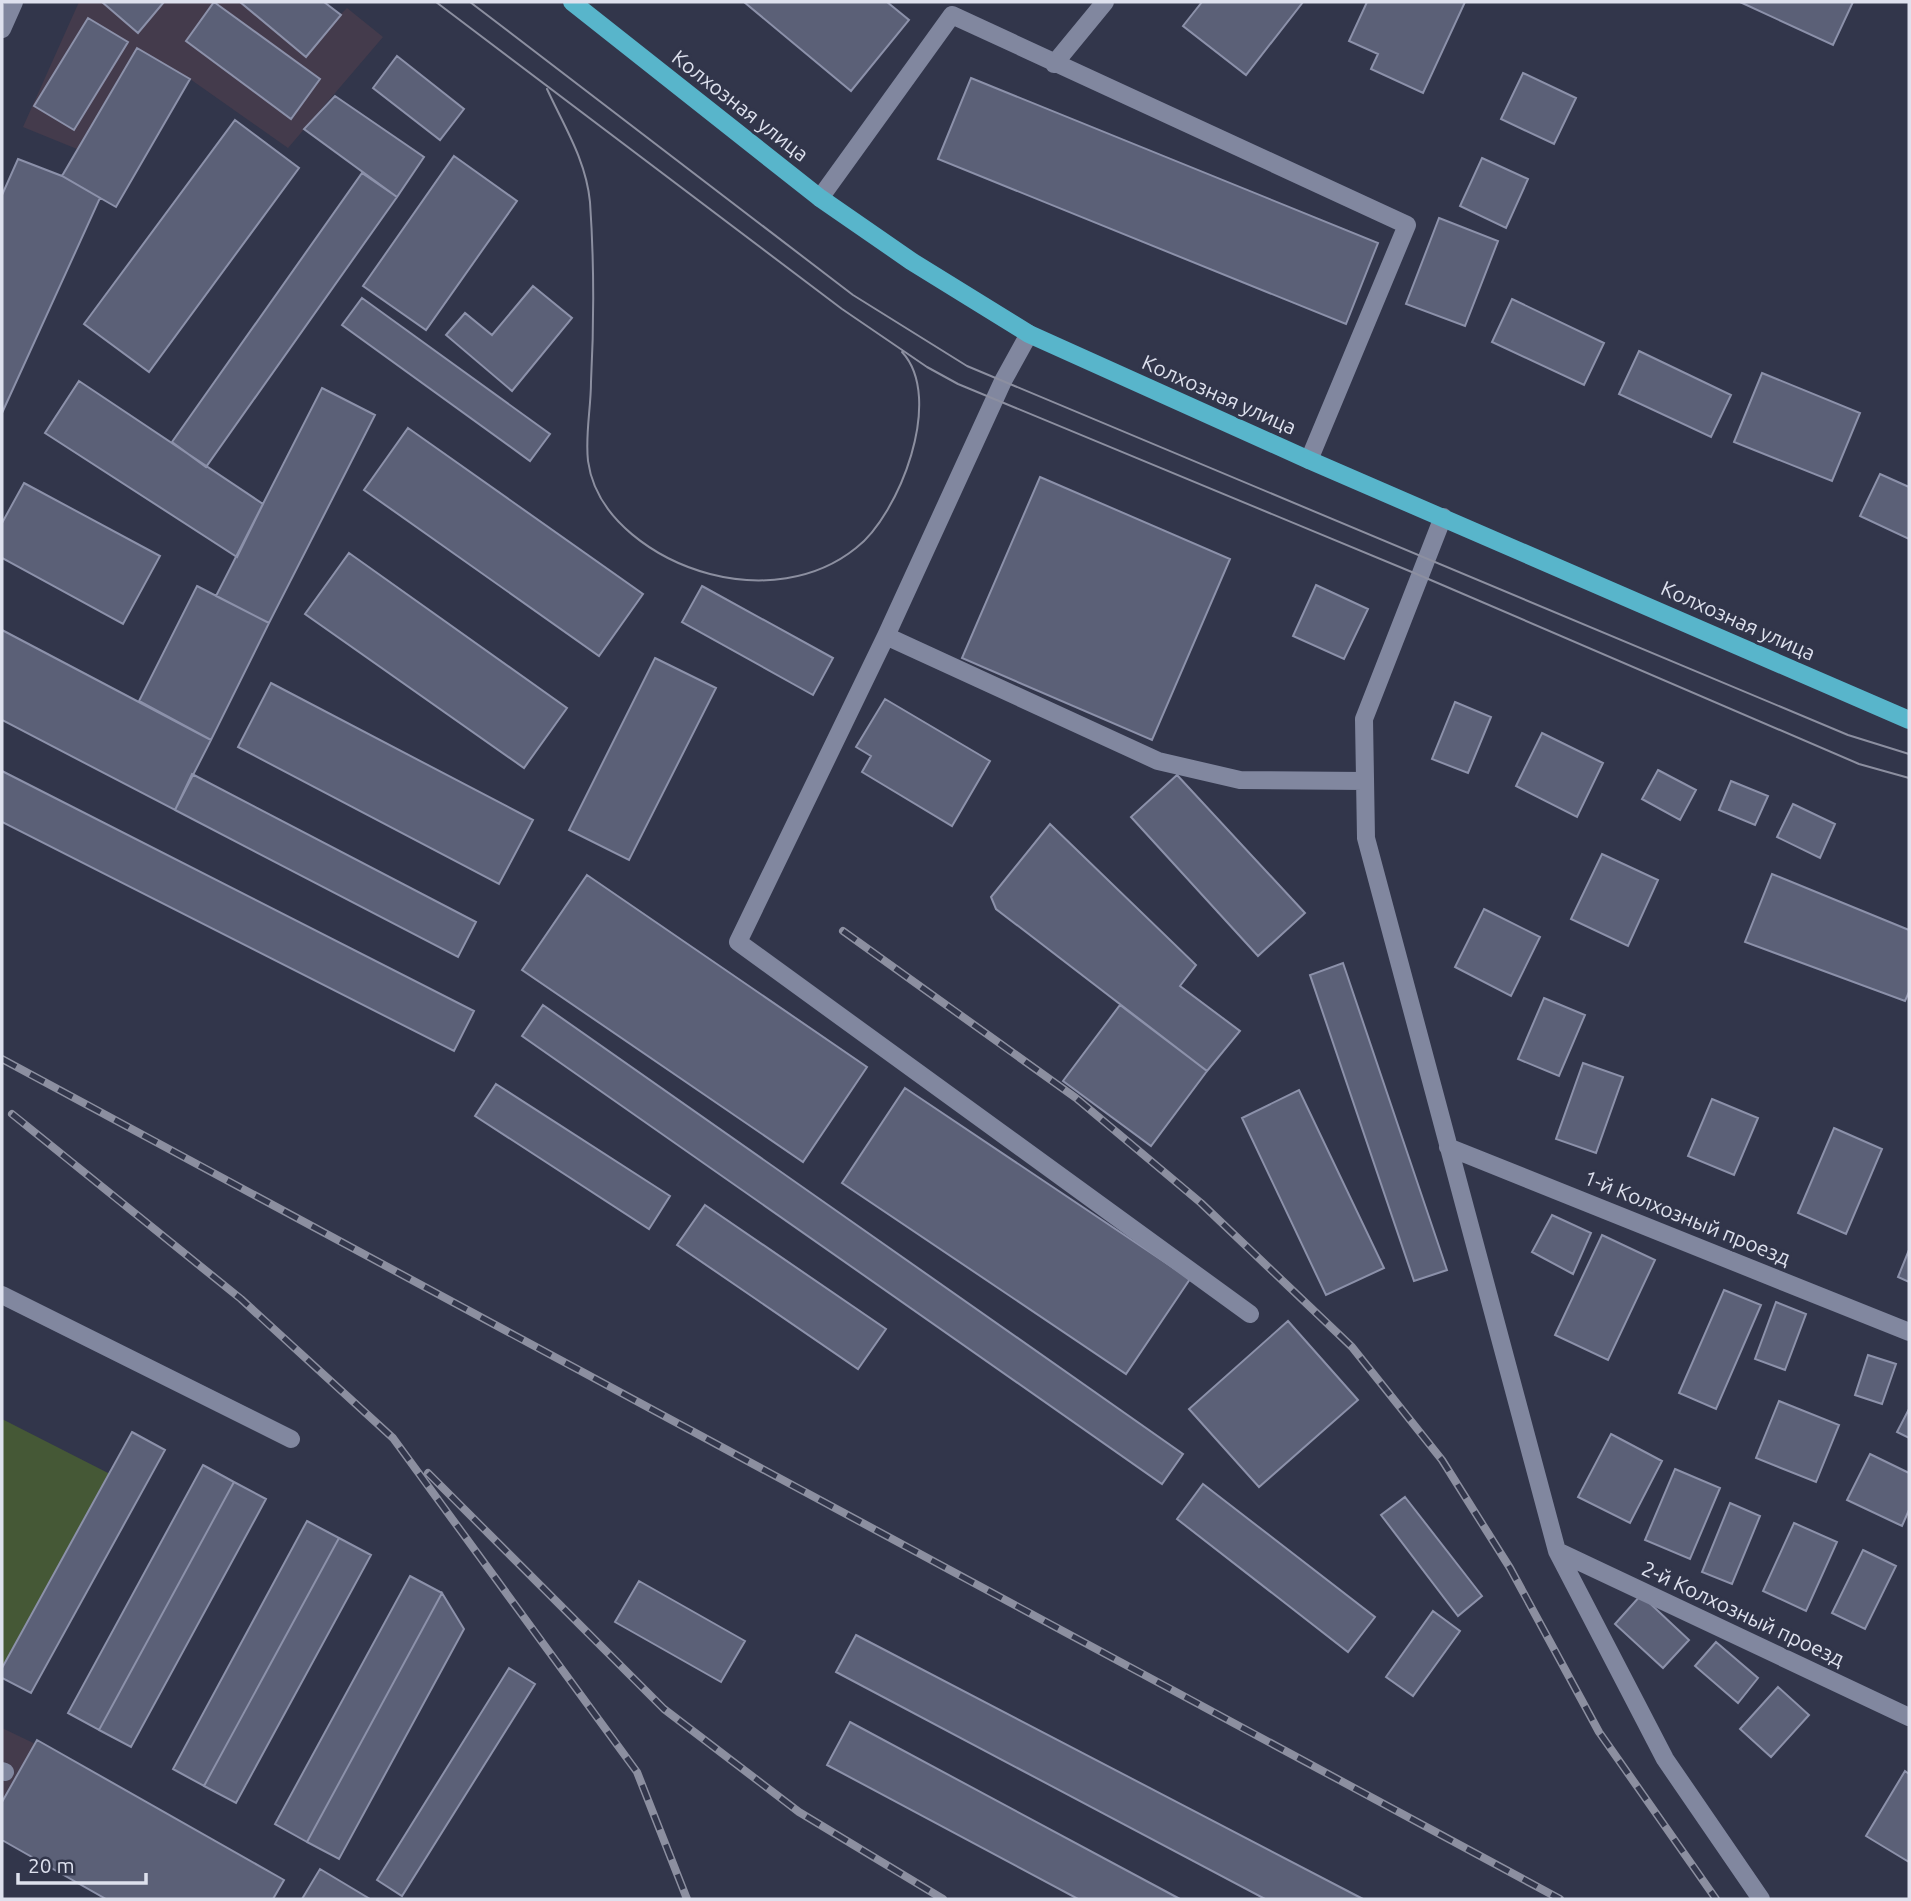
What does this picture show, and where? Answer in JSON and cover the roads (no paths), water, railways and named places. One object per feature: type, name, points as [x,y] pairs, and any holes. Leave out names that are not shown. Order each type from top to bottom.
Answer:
[{"type":"main road","name":"Колхозная улица","points":[[572,2],[820,198],[911,261],[1029,334],[1309,460],[1909,720]]},
{"type":"street","points":[[2,29],[14,2]]},
{"type":"street","points":[[1054,64],[1105,2]]},
{"type":"street","points":[[820,198],[953,8],[1054,64],[1407,225],[1309,460]]},
{"type":"street","points":[[1029,334],[1003,381],[886,636],[738,942],[1250,1314]]},
{"type":"street","points":[[1443,517],[1364,719],[1366,838],[1557,1551],[1665,1759],[1761,1899]]},
{"type":"street","points":[[886,636],[1158,761],[1240,780],[1365,781]]},
{"type":"street","name":"1-й Колхозный проезд","points":[[1448,1147],[1909,1332]]},
{"type":"street","points":[[2,1295],[291,1439]]},
{"type":"street","name":"2-й Колхозный проезд","points":[[1557,1551],[1909,1717]]},
{"type":"tram line","points":[[436,2],[842,309],[927,367],[958,384],[1419,575],[1859,764],[1909,778]]},
{"type":"tram line","points":[[470,2],[853,295],[967,366],[1848,735],[1909,754]]},
{"type":"tram line","points":[[547,89],[579,158],[590,202],[593,315],[588,461],[593,482],[603,502],[616,519],[650,548],[690,568],[748,580],[805,574],[823,568],[856,548],[872,532],[901,484],[918,426],[919,397],[914,372],[902,352]]},
{"type":"railway","points":[[843,931],[1076,1098],[1201,1203],[1352,1347],[1442,1460],[1510,1568],[1599,1732],[1716,1899]]},
{"type":"railway","points":[[2,1059],[1560,1899]]},
{"type":"railway","points":[[12,1114],[241,1299],[393,1438],[637,1772],[687,1899]]},
{"type":"railway","points":[[428,1473],[664,1709],[799,1812],[943,1899]]}]
